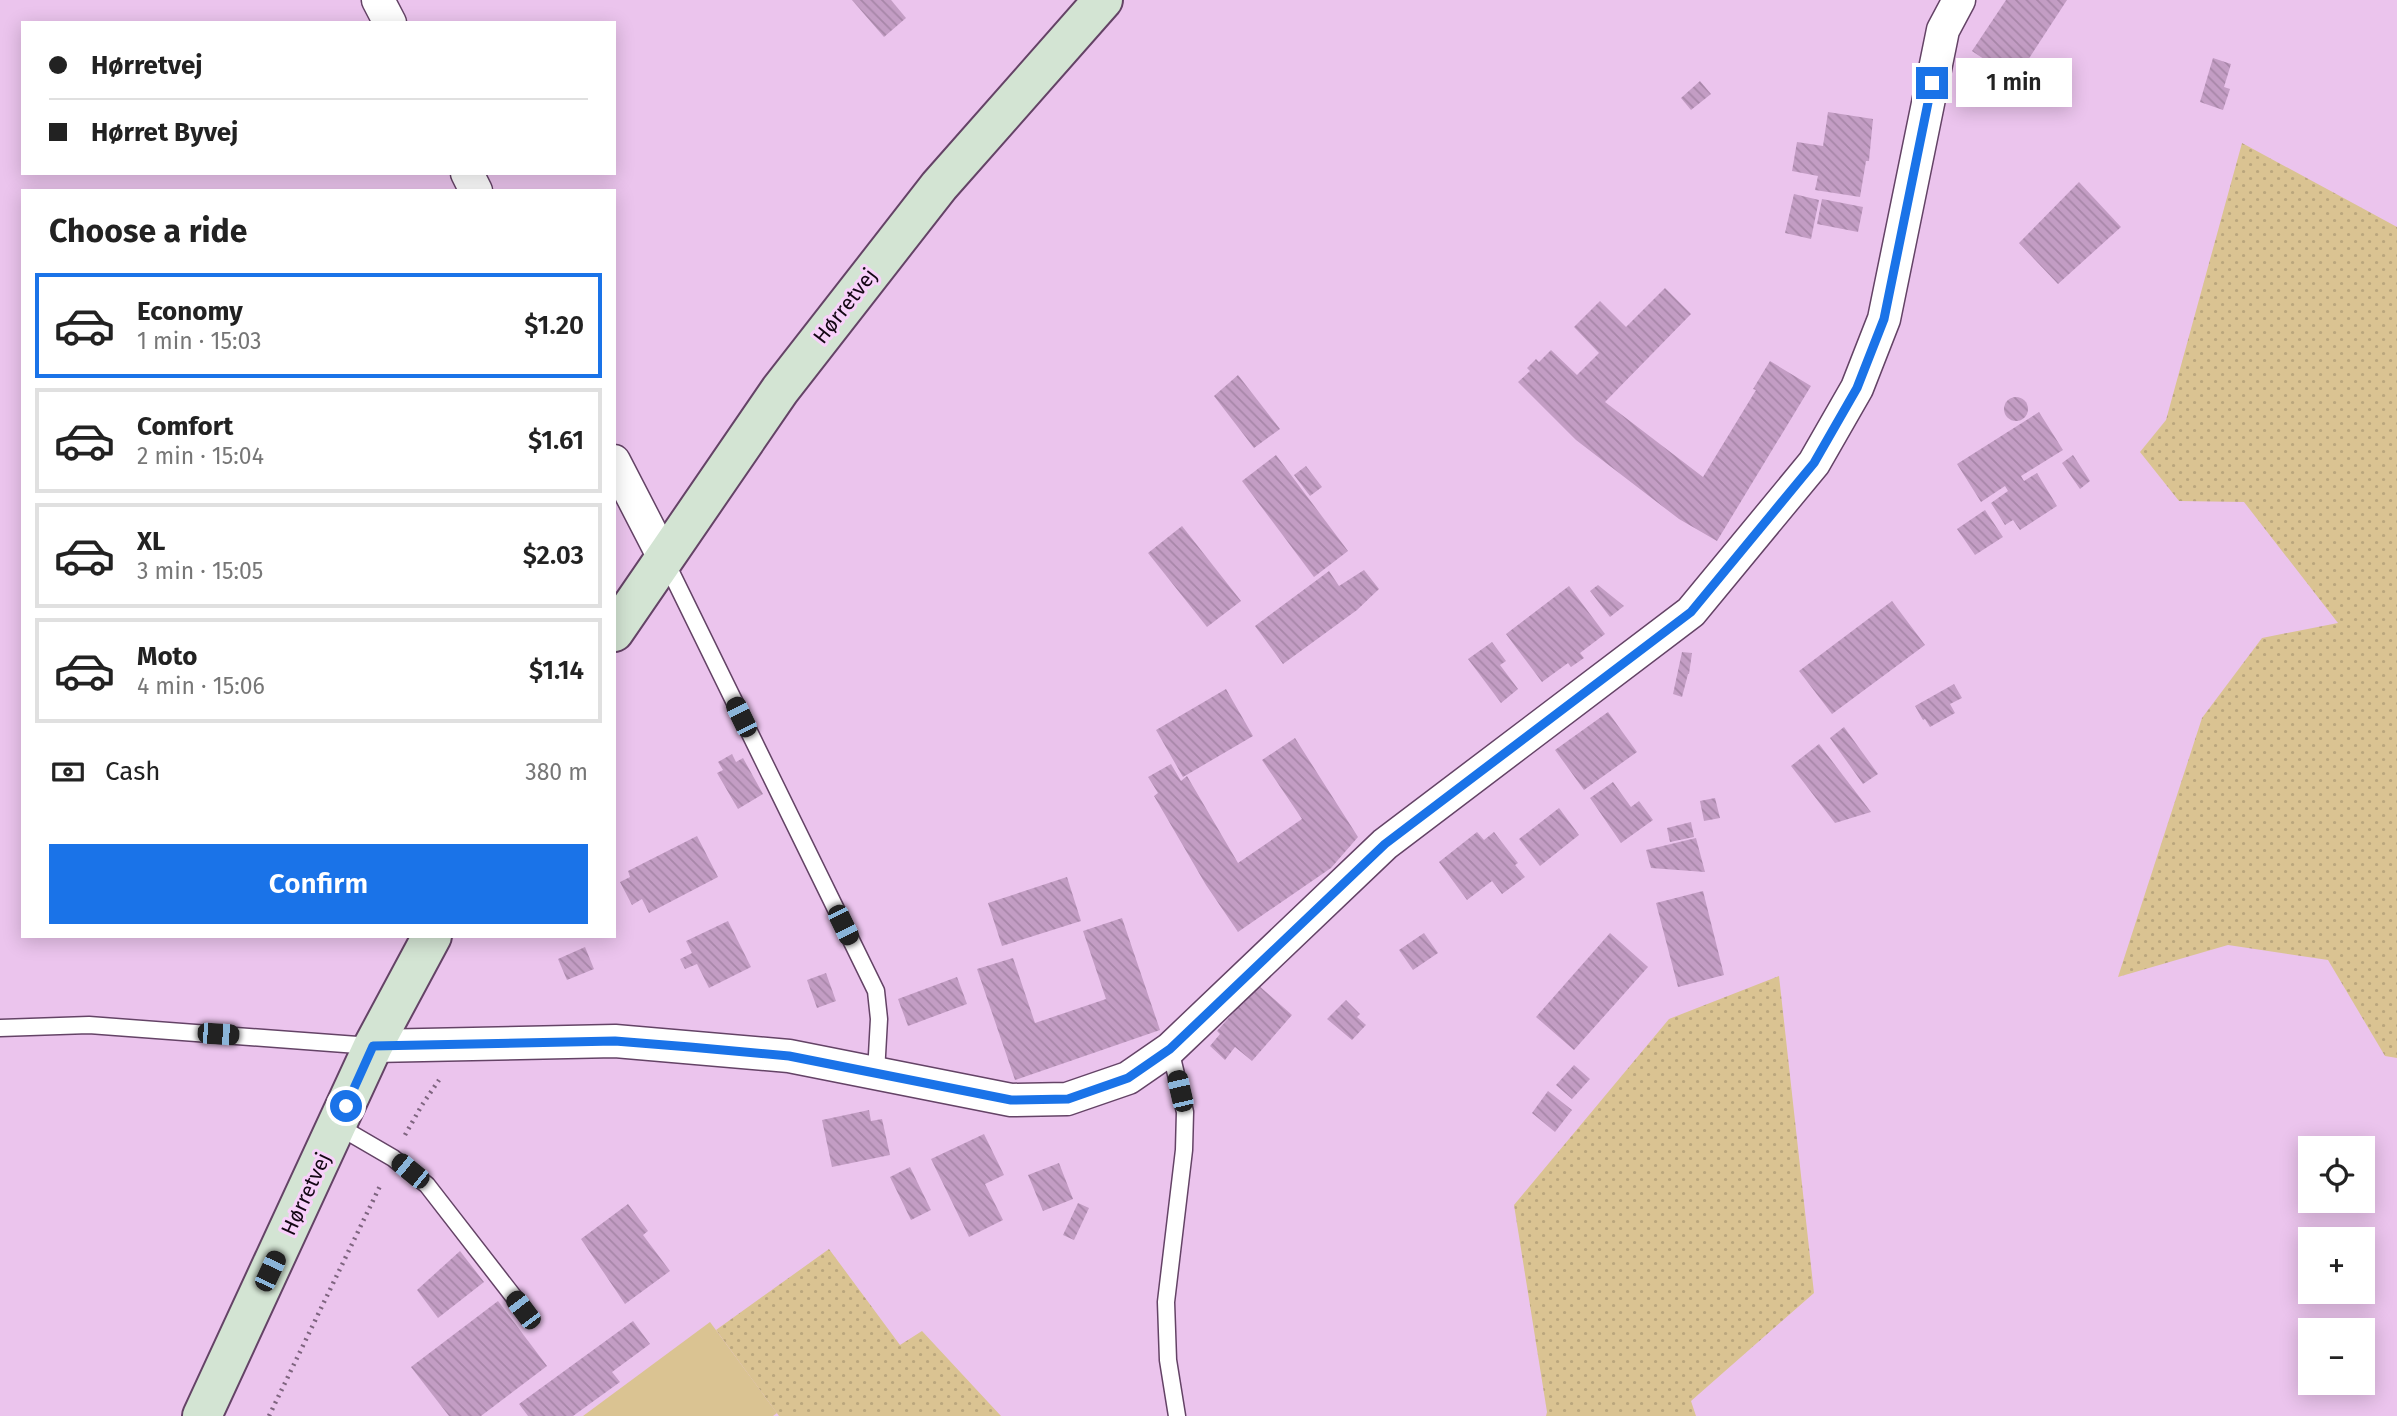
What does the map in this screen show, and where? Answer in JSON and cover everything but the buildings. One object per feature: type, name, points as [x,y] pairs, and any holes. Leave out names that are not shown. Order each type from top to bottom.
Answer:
[{"type":"street","points":[[378,0],[389,21]]},
{"type":"street","name":"Hørretvej","points":[[616,629],[780,390],[939,186],[1103,0]]},
{"type":"street","points":[[373,1046],[615,1041],[789,1056],[1011,1100],[1068,1099],[1128,1078],[1170,1049],[1385,844],[1691,612],[1814,463],[1857,388],[1884,319],[1943,30],[1959,0]]},
{"type":"street","points":[[616,465],[664,558]]},
{"type":"street","name":"Hørretvej","points":[[202,1416],[373,1046],[431,938]]},
{"type":"lane","points":[[664,558],[876,991],[879,1019],[876,1073]]},
{"type":"lane","points":[[0,1028],[89,1025],[373,1046]]},
{"type":"lane","points":[[1170,1049],[1185,1112],[1184,1150],[1166,1302],[1168,1360],[1177,1416]]},
{"type":"lane","points":[[338,1126],[393,1158],[427,1185],[523,1310]]},
{"type":"path","points":[[269,1416],[393,1158],[422,1105],[463,1046]]},
{"type":"shaded area","points":[[2242,143],[2397,227],[2397,1058],[2385,1056],[2328,960],[2228,945],[2118,977],[2202,718],[2262,638],[2338,623],[2244,502],[2179,501],[2140,452],[2166,420]]},
{"type":"shaded area","points":[[1779,976],[1814,1293],[1691,1401],[1696,1416],[1546,1416],[1514,1205],[1669,1019]]},
{"type":"shaded area","points":[[829,1249],[900,1345],[922,1331],[1001,1416],[779,1416],[716,1330]]},
{"type":"shaded area","points":[[710,1322],[777,1413],[773,1416],[583,1416]]},
{"type":"route","points":[[346,1106],[373,1046],[387,1045],[463,1046],[615,1041],[789,1056],[1011,1100],[1068,1099],[1128,1078],[1170,1049],[1385,844],[1691,612],[1814,463],[1857,388],[1884,319],[1932,83]]}]
